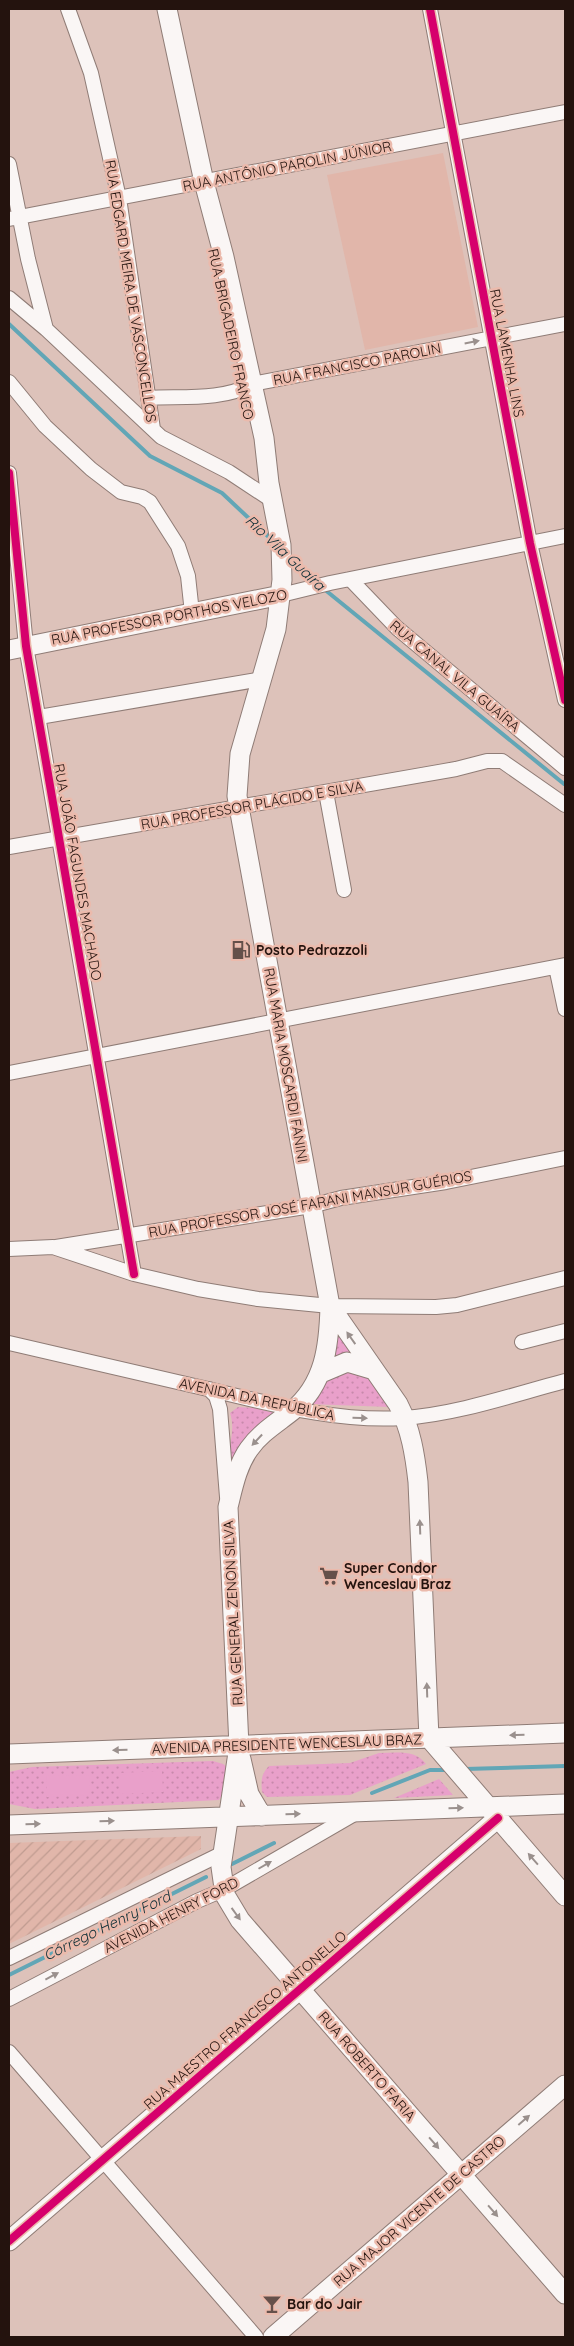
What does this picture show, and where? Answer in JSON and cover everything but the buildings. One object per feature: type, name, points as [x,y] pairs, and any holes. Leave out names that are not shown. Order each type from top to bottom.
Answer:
[{"type":"main road","name":"RUA BRIGADEIRO FRANCO","points":[[167,9],[204,182],[212,256],[247,387],[254,440],[271,492],[279,529],[282,564],[281,595]]},
{"type":"main road","name":"RUA PROFESSOR PORTHOS VELOZO","points":[[18,648],[281,595]]},
{"type":"main road","name":"RUA MARIA MOSCARDI FANINI","points":[[228,1507],[238,1472],[248,1450],[265,1432],[294,1409],[314,1387],[321,1373],[328,1347],[330,1306],[238,807],[236,784],[240,754],[276,629],[281,595]]},
{"type":"main road","points":[[330,1306],[394,1398],[405,1418],[416,1460],[429,1738],[565,1896]]},
{"type":"main road","points":[[321,1373],[347,1362],[374,1370]]},
{"type":"main road","name":"RUA GENERAL ZENON SILVA","points":[[227,1817],[239,1746],[228,1507]]},
{"type":"main road","name":"AVENIDA PRESIDENTE WENCESLAU BRAZ","points":[[9,1754],[565,1733]]},
{"type":"main road","points":[[239,1746],[249,1794],[262,1816]]},
{"type":"main road","points":[[9,1825],[357,1812],[493,1813],[565,1804]]},
{"type":"main road","name":"RUA MAESTRO FRANCISCO ANTONELLO","points":[[9,2241],[300,1989],[493,1813]]},
{"type":"main road","name":"RUA ROBERTO FARIA","points":[[227,1817],[222,1854],[223,1890],[233,1912],[565,2294]]},
{"type":"main road","name":"RUA MAJOR VICENTE DE CASTRO","points":[[273,2337],[565,2084]]},
{"type":"street","name":"RUA EDGARD MEIRA DE VASCONCELLOS","points":[[68,9],[91,73],[119,198],[153,429]]},
{"type":"street","name":"RUA LAMENHA LINS","points":[[430,9],[530,543],[565,700]]},
{"type":"street","name":"RUA ANTÔNIO PAROLIN JÚNIOR","points":[[14,218],[565,112]]},
{"type":"street","points":[[9,164],[14,218],[46,329]]},
{"type":"street","points":[[9,298],[46,329],[167,441],[271,492]]},
{"type":"street","name":"RUA FRANCISCO PAROLIN","points":[[148,398],[214,395],[565,324]]},
{"type":"street","points":[[9,382],[45,426],[91,469],[120,492],[142,497],[150,502],[178,546],[188,576],[192,613]]},
{"type":"street","name":"RUA JOÃO FAGUNDES MACHADO","points":[[9,473],[18,648],[39,717],[134,1274]]},
{"type":"street","name":"RUA PROFESSOR PORTHOS VELOZO","points":[[281,595],[330,583],[565,536]]},
{"type":"street","name":"RUA CANAL VILA GUAÍRA","points":[[350,579],[397,628],[565,768]]},
{"type":"street","points":[[39,717],[262,679]]},
{"type":"street","name":"RUA PROFESSOR PLÁCIDO E SILVA","points":[[9,847],[326,792],[495,760],[508,765],[565,805]]},
{"type":"street","points":[[326,792],[344,890]]},
{"type":"street","points":[[9,1073],[560,966],[565,1009]]},
{"type":"street","name":"RUA PROFESSOR JOSÉ FARANI MANSUR GUÉRIOS","points":[[53,1247],[311,1206],[341,1198],[446,1182],[565,1158]]},
{"type":"street","points":[[9,1249],[53,1247],[134,1274],[225,1294],[330,1306],[436,1307],[457,1304],[565,1278]]},
{"type":"street","points":[[522,1342],[565,1331]]},
{"type":"street","name":"AVENIDA DA REPÚBLICA","points":[[9,1343],[294,1409],[344,1417],[405,1418],[474,1405],[565,1381]]},
{"type":"street","name":"RUA GENERAL ZENON SILVA","points":[[209,1389],[216,1396],[220,1409],[228,1507]]},
{"type":"street","points":[[220,1409],[246,1398]]},
{"type":"street","name":"AVENIDA HENRY FORD","points":[[9,2000],[197,1901],[223,1890],[357,1812]]},
{"type":"street","points":[[9,1958],[222,1854]]},
{"type":"street","points":[[9,2052],[256,2337]]},
{"type":"shaded area","points":[[443,153],[478,327],[365,350],[327,175]]},
{"type":"shaded area","points":[[336,1322],[358,1354],[330,1361]]},
{"type":"shaded area","points":[[340,1370],[369,1376],[390,1407],[307,1404],[326,1379]]},
{"type":"shaded area","points":[[238,1407],[254,1408],[275,1413],[248,1436],[228,1466],[232,1432],[230,1413]]},
{"type":"shaded area","points":[[379,1753],[411,1754],[422,1759],[426,1764],[350,1795],[267,1797],[262,1792],[262,1778],[269,1766],[350,1763]]},
{"type":"shaded area","points":[[213,1761],[227,1767],[222,1795],[219,1800],[35,1809],[9,1804],[9,1772],[32,1767]]},
{"type":"shaded area","points":[[162,1771],[163,1792],[120,1794],[119,1773]]},
{"type":"shaded area","points":[[89,1775],[90,1795],[47,1797],[46,1776]]},
{"type":"shaded area","points":[[439,1779],[453,1795],[394,1798]]},
{"type":"shaded area","points":[[201,1836],[201,1849],[9,1944],[9,1843]]},
{"type":"waterway","name":"Rio Vila Guaíra","points":[[9,324],[150,456],[222,493],[273,541]]},
{"type":"waterway","name":"Rio Vila Guaíra","points":[[287,555],[317,583]]},
{"type":"waterway","name":"Rio Vila Guaíra","points":[[324,589],[564,784]]},
{"type":"waterway","name":"Córrego Henry Ford","points":[[465,1769],[565,1766]]},
{"type":"waterway","name":"Córrego Henry Ford","points":[[372,1793],[430,1770],[448,1770]]},
{"type":"waterway","name":"Córrego Henry Ford","points":[[232,1864],[274,1843]]},
{"type":"waterway","name":"Córrego Henry Ford","points":[[9,1975],[206,1877]]},
{"type":"cycle path","points":[[430,9],[530,543],[565,700]]},
{"type":"cycle path","points":[[9,473],[26,646],[134,1274]]},
{"type":"cycle path","points":[[9,2241],[498,1818]]},
{"type":"place","name":"Posto Pedrazzoli","points":[[241,950]]},
{"type":"place","name":"Super Condor Wenceslau Braz","points":[[329,1576]]},
{"type":"place","name":"Bar do Jair","points":[[272,2304]]}]
